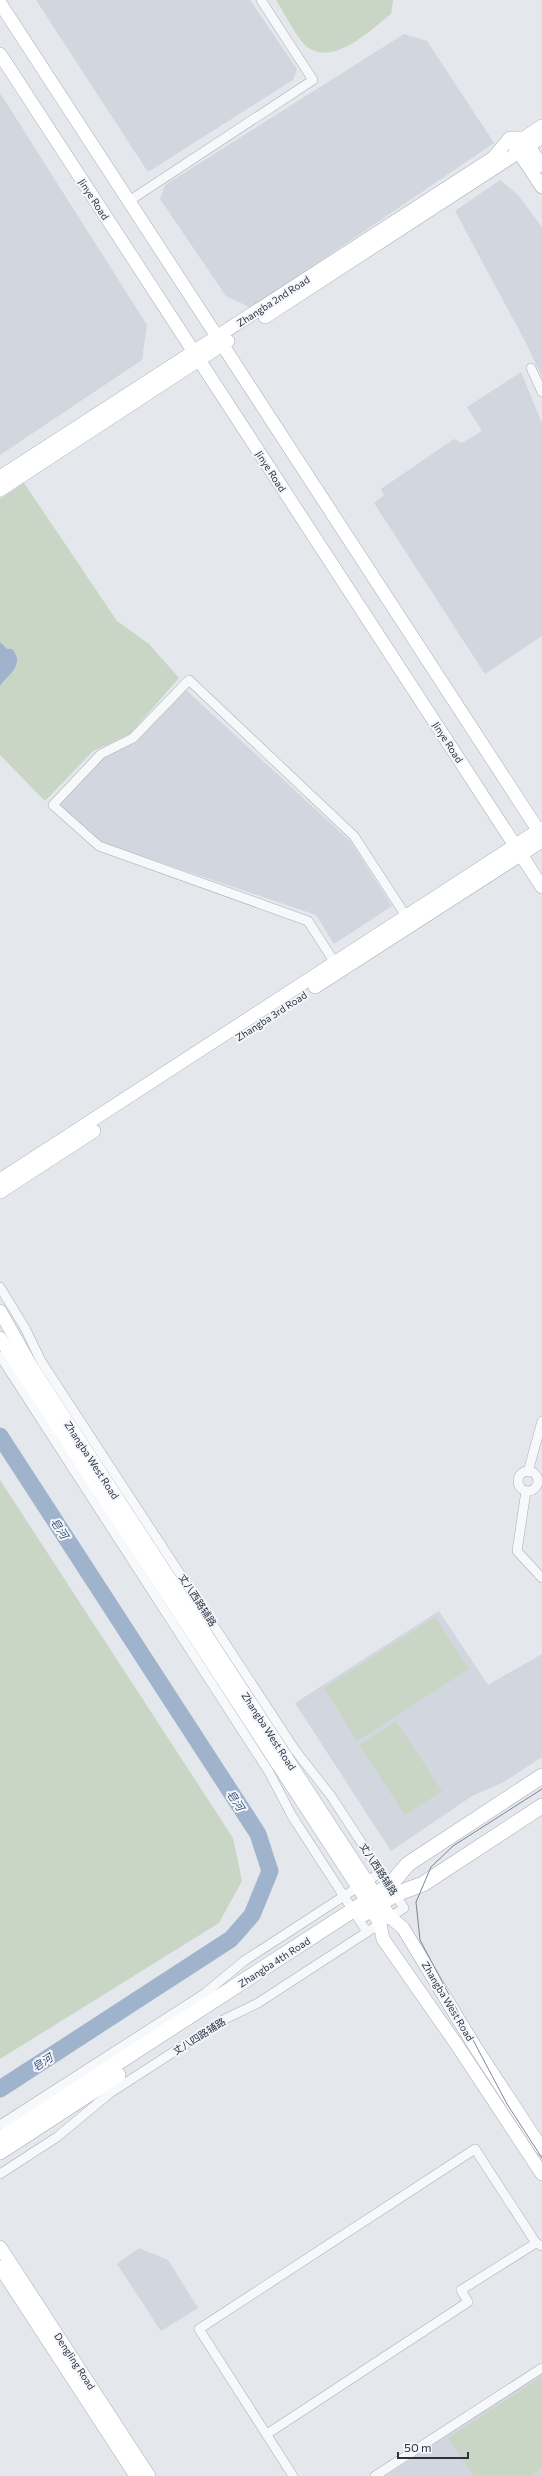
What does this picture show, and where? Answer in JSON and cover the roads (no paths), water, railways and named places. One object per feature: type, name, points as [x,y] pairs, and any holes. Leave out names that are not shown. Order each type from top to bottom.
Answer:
[{"type":"main road","points":[[1,1],[219,341],[541,834],[518,850]]},
{"type":"main road","name":"Jinye Road","points":[[0,54],[542,887]]},
{"type":"main road","name":"Zhangba 2nd Road","points":[[524,145],[542,126]]},
{"type":"main road","name":"Zhangba 2nd Road","points":[[0,490],[219,341],[524,145],[542,137]]},
{"type":"main road","name":"Zhangba 2nd Road","points":[[219,341],[493,158],[510,138],[524,145]]},
{"type":"main road","points":[[524,145],[542,166]]},
{"type":"main road","points":[[524,145],[542,187]]},
{"type":"main road","name":"Zhangba 2nd Road","points":[[0,477],[196,356]]},
{"type":"main road","name":"Zhangba 3rd Road","points":[[0,1180],[406,916],[518,850]]},
{"type":"main road","name":"Zhangba 3rd Road","points":[[0,1192],[518,850]]},
{"type":"main road","name":"Zhangba West Road","points":[[0,1311],[31,1366],[362,1884],[368,1906],[385,1920],[403,1928],[474,2044],[542,2149]]},
{"type":"main road","name":"Zhangba West Road","points":[[0,1338],[362,1884]]},
{"type":"main road","name":"Zhangba 4th Road","points":[[393,1890],[408,1864],[542,1776]]},
{"type":"main road","name":"Zhangba 4th Road","points":[[0,2139],[393,1890],[423,1884],[542,1806]]},
{"type":"main road","name":"Zhangba 4th Road","points":[[0,2152],[368,1906]]},
{"type":"main road","name":"Zhangba West Road","points":[[385,1920],[383,1939],[457,2045],[542,2174]]},
{"type":"main road","name":"Dengling Road","points":[[0,2246],[149,2476]]},
{"type":"main road","name":"Dengling Road","points":[[0,2267],[136,2476]]},
{"type":"street","points":[[129,201],[313,80],[261,0]]},
{"type":"street","points":[[531,368],[542,392]]},
{"type":"street","points":[[335,963],[308,921],[98,846],[53,805],[101,754],[133,738],[189,680],[354,836],[406,916]]},
{"type":"street","name":"丈八西路辅路","points":[[0,1287],[25,1328],[50,1374],[295,1750],[331,1796],[404,1908]]},
{"type":"street","points":[[0,1356],[269,1772],[292,1816],[344,1896],[368,1906],[367,1932]]},
{"type":"street","points":[[528,1472],[542,1421]]},
{"type":"street","points":[[528,1472],[536,1476],[538,1483],[535,1488],[526,1491],[520,1488],[518,1479],[522,1473],[528,1472]]},
{"type":"street","points":[[526,1491],[517,1551],[542,1578]]},
{"type":"street","points":[[0,2125],[204,1994],[244,1961],[381,1872]]},
{"type":"street","name":"丈八四路辅路","points":[[0,2174],[56,2137],[110,2093],[404,1908]]},
{"type":"street","points":[[266,2434],[468,2302],[461,2290],[539,2244],[475,2149],[199,2329],[266,2434],[293,2476]]},
{"type":"street","points":[[375,2476],[542,2368]]},
{"type":"water","points":[[0,642],[7,649],[12,649],[17,660],[14,669],[0,686]]},
{"type":"waterway","name":"皂河","points":[[0,1436],[258,1834],[270,1871],[252,1915],[231,1939],[0,2089]]},
{"type":"tram line","points":[[542,1789],[453,1846],[431,1867],[416,1902],[420,1940],[507,2104],[542,2158]]}]
